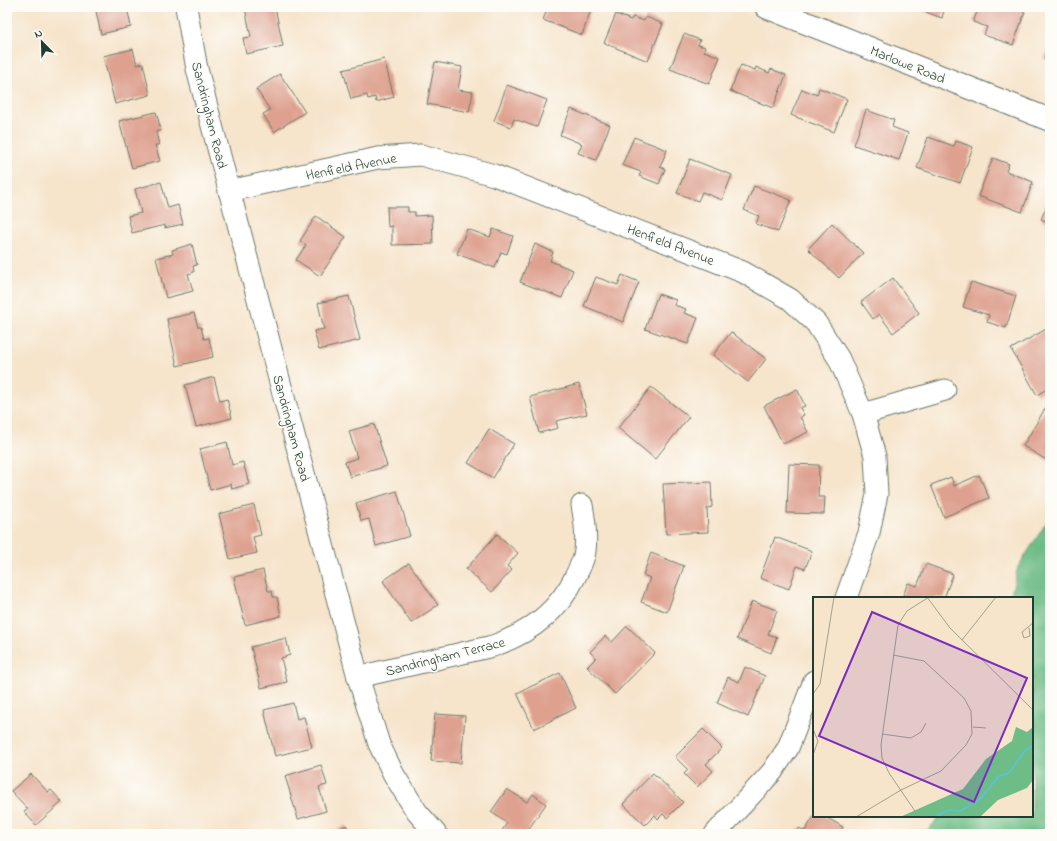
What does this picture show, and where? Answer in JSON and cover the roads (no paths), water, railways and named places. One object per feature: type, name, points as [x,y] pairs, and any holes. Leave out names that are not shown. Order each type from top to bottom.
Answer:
[{"type":"street","name":"Sandringham Road","points":[[186,7],[197,69],[358,677],[379,744],[394,775],[417,812],[436,834]]},
{"type":"street","name":"Marlowe Road","points":[[766,7],[1050,120]]},
{"type":"street","name":"Henfield Avenue","points":[[229,191],[378,158],[421,155],[494,175],[742,272],[790,298],[816,323],[839,359],[863,414],[875,456],[877,494],[869,533],[846,597]]},
{"type":"street","points":[[863,414],[944,390]]},
{"type":"street","name":"Sandringham Terrace","points":[[358,677],[493,646],[510,640],[534,626],[560,601],[571,586],[579,569],[585,552],[586,535],[582,505]]},
{"type":"street","points":[[715,834],[772,772],[788,748],[813,684]]}]
